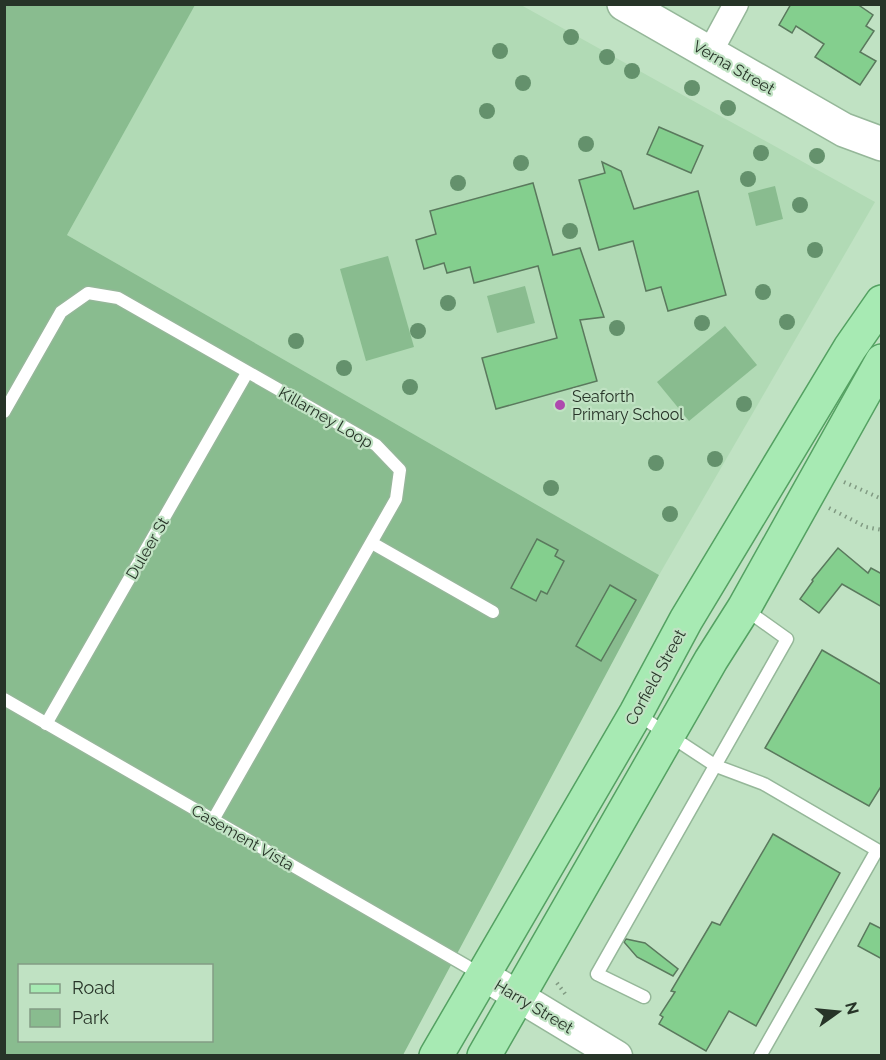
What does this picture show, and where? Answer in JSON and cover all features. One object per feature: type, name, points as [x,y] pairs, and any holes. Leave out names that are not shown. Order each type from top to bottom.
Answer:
[{"type":"main road","name":"Verna Street","points":[[624,4],[844,130],[882,144]]},
{"type":"main road","name":"Verna Street","points":[[844,130],[882,164]]},
{"type":"main road","name":"Corfield Street","points":[[436,1056],[636,713],[686,620],[850,348],[882,302]]},
{"type":"main road","points":[[484,1056],[711,660],[744,608],[882,360]]},
{"type":"main road","points":[[686,620],[707,628],[717,627],[763,541],[786,530]]},
{"type":"street","points":[[709,54],[736,4]]},
{"type":"street","name":"Harry Street","points":[[483,975],[617,1056]]},
{"type":"lane","name":"Killarney Loop","points":[[4,412],[61,312],[88,292],[118,298],[376,445],[400,470],[396,499],[213,820]]},
{"type":"lane","name":"Duleer St","points":[[46,724],[247,373]]},
{"type":"lane","points":[[372,543],[493,612]]},
{"type":"lane","points":[[644,997],[597,974],[787,639],[744,608]]},
{"type":"lane","name":"Casement Vista","points":[[4,699],[483,975]]},
{"type":"lane","points":[[636,713],[716,766],[764,784],[878,850],[760,1056]]},
{"type":"path","points":[[823,504],[866,527],[882,530]]},
{"type":"shaded area","name":"Seaforth Primary School","points":[[195,4],[521,5],[875,202],[659,575],[67,235]]},
{"type":"green space","points":[[5,5],[195,5],[67,235],[659,575],[403,1055],[5,1056]]},
{"type":"green space","points":[[775,186],[783,219],[756,226],[748,193]]},
{"type":"green space","points":[[388,256],[414,347],[366,361],[340,269]]},
{"type":"green space","points":[[525,286],[535,323],[497,333],[487,296]]},
{"type":"green space","points":[[725,326],[757,365],[689,421],[657,382]]},
{"type":"building","points":[[791,4],[857,4],[873,15],[866,26],[874,31],[860,52],[876,61],[860,85],[815,57],[824,44],[796,26],[792,33],[779,25]]},
{"type":"building","points":[[659,127],[703,146],[691,173],[647,154]]},
{"type":"building","points":[[602,162],[621,171],[634,209],[698,191],[726,295],[668,311],[661,287],[646,291],[633,241],[599,250],[579,180],[605,173]]},
{"type":"building","points":[[533,183],[553,255],[580,248],[604,317],[580,320],[597,381],[496,409],[482,358],[557,338],[538,266],[474,283],[470,267],[447,273],[444,263],[424,269],[416,240],[436,234],[430,211]]},
{"type":"building","points":[[537,539],[558,550],[555,556],[564,561],[547,594],[541,591],[536,601],[511,588]]},
{"type":"building","points":[[838,548],[868,573],[871,568],[882,574],[882,607],[842,584],[819,613],[800,599]]},
{"type":"building","points":[[610,585],[636,600],[601,661],[576,646]]},
{"type":"building","points":[[822,650],[882,685],[882,785],[869,806],[765,748]]},
{"type":"building","points":[[773,834],[840,873],[756,1026],[729,1011],[706,1051],[659,1024],[663,1017],[660,1015],[675,992],[671,991],[712,922],[720,925]]},
{"type":"building","points":[[870,923],[882,929],[882,959],[858,946]]},
{"type":"building","points":[[626,939],[645,943],[678,969],[673,976],[637,957],[624,942]]},
{"type":"place","name":"Seaforth Primary School","points":[[560,405]]}]
